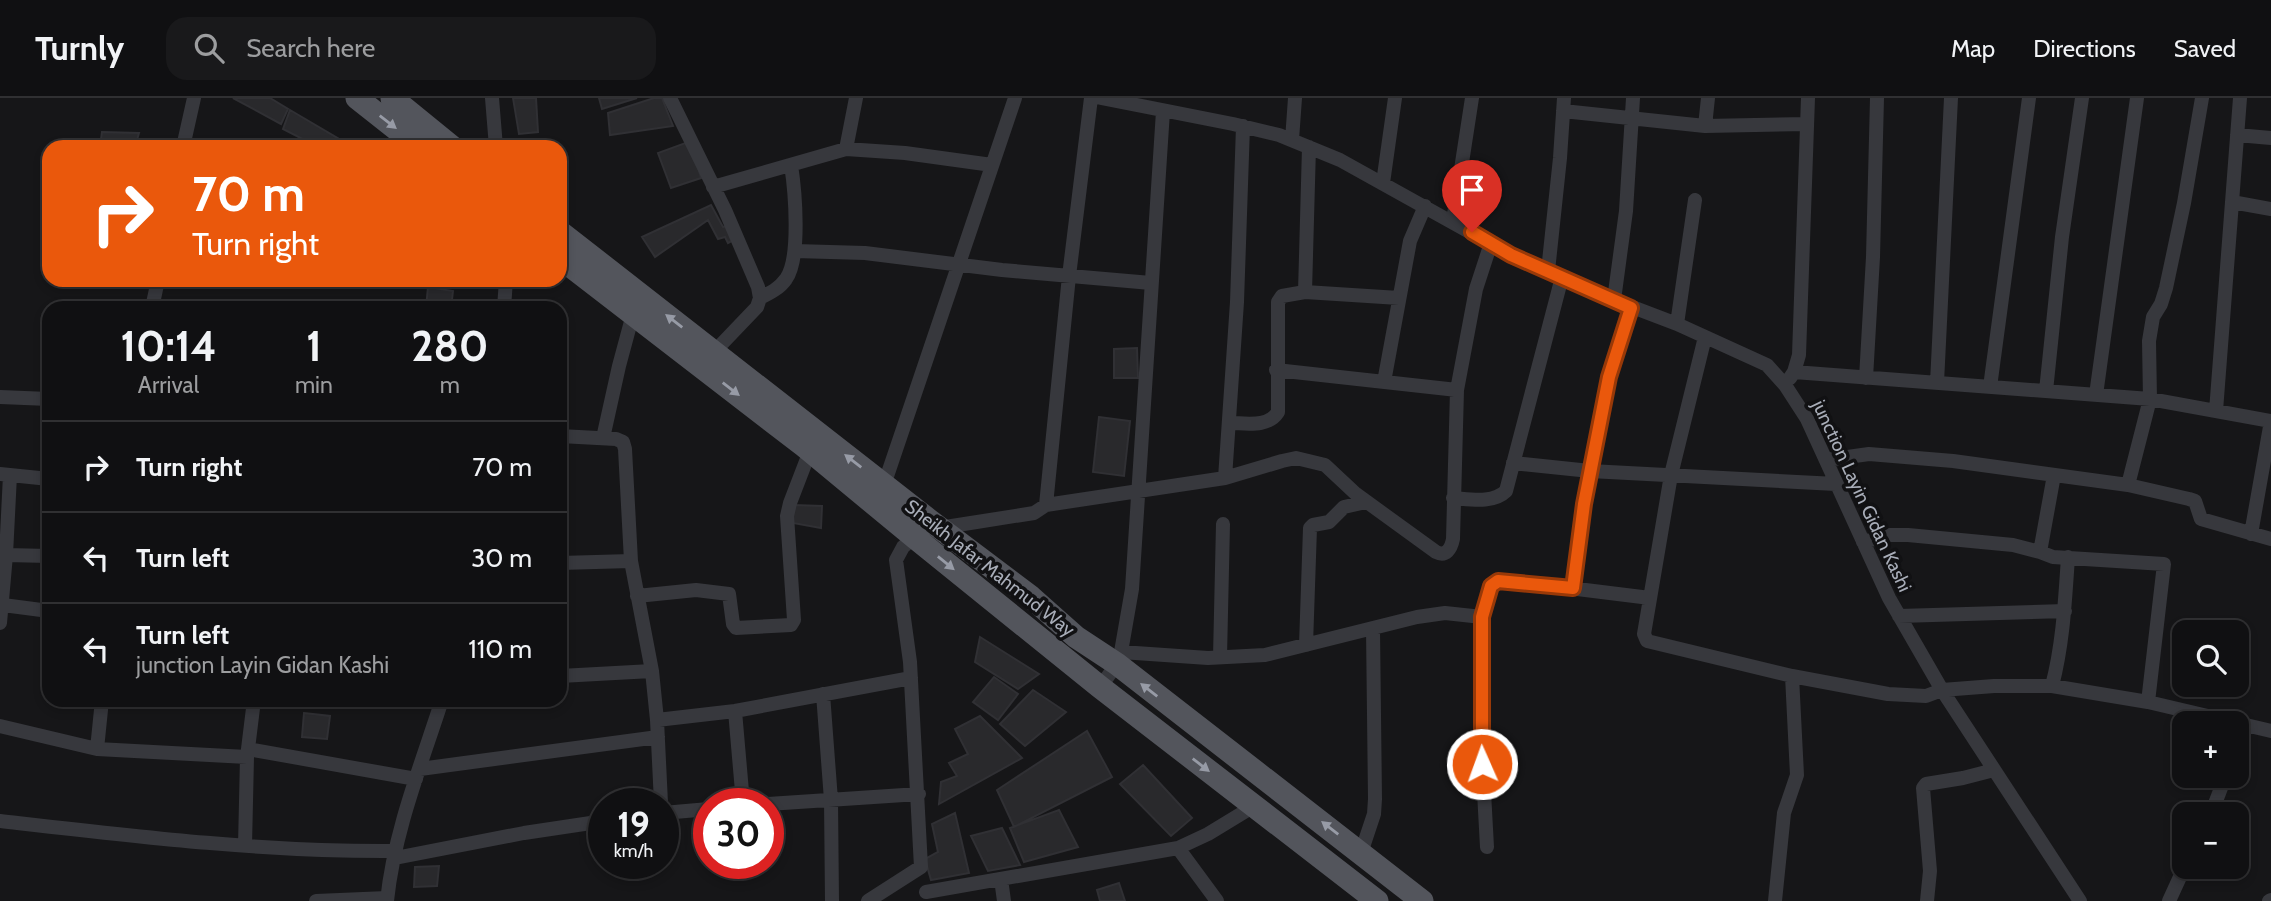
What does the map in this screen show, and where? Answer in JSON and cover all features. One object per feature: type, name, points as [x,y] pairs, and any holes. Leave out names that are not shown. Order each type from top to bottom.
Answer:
[{"type":"main road","points":[[357,98],[410,140]]},
{"type":"main road","points":[[392,98],[443,140]]},
{"type":"main road","name":"Sheikh Jafar Mahmud Way","points":[[567,237],[1031,597],[1076,637],[1119,658],[1422,901]]},
{"type":"main road","name":"Sheikh Jafar Mahmud Way","points":[[567,263],[810,451],[1100,687],[1377,901]]},
{"type":"street","points":[[185,140],[194,98]]},
{"type":"street","points":[[492,98],[495,140]]},
{"type":"street","points":[[670,98],[713,187],[758,287],[760,298],[757,307],[714,352]]},
{"type":"street","points":[[846,149],[856,98]]},
{"type":"street","points":[[884,485],[1016,98]]},
{"type":"street","points":[[1046,505],[1069,276],[1091,98]]},
{"type":"street","name":"junction Layin Gidan Kashi","points":[[1101,98],[1243,126],[1292,140],[1340,160],[1491,243],[1555,274],[1631,308],[1677,324],[1790,378],[1836,484],[1899,616],[1942,690],[2080,901]]},
{"type":"street","points":[[1292,140],[1295,98]]},
{"type":"street","points":[[1383,183],[1395,98]]},
{"type":"street","points":[[1453,222],[1472,98]]},
{"type":"street","points":[[1614,300],[1626,211],[1633,98]]},
{"type":"street","points":[[1705,126],[1708,98]]},
{"type":"street","points":[[1808,98],[1798,355],[1790,378],[1866,378],[2150,399],[2271,421],[2251,534]]},
{"type":"street","points":[[1866,378],[1873,257],[1877,98]]},
{"type":"street","points":[[1937,383],[1951,98]]},
{"type":"street","points":[[1990,387],[2029,98]]},
{"type":"street","points":[[2046,391],[2062,237],[2082,98]]},
{"type":"street","points":[[2096,395],[2137,98]]},
{"type":"street","points":[[2128,485],[2150,399],[2149,341],[2153,317],[2166,288],[2202,98]]},
{"type":"street","points":[[2216,411],[2241,98]]},
{"type":"street","points":[[1452,498],[1500,497],[1506,491],[1555,274],[1564,105],[1630,119],[1705,126],[1807,124]]},
{"type":"street","points":[[1100,687],[1119,658],[1132,589],[1163,111]]},
{"type":"street","points":[[1225,478],[1237,302],[1243,126]]},
{"type":"street","points":[[2237,135],[2271,138]]},
{"type":"street","points":[[1305,292],[1309,147]]},
{"type":"street","points":[[713,187],[846,149],[905,153],[992,165]]},
{"type":"street","points":[[760,298],[774,292],[785,281],[795,251],[791,165]]},
{"type":"street","points":[[1677,324],[1695,200]]},
{"type":"street","points":[[2232,202],[2271,209]]},
{"type":"street","points":[[1384,382],[1410,241],[1425,206]]},
{"type":"street","points":[[939,527],[1034,513],[1046,505],[1225,478],[1296,458],[1325,465],[1366,502],[1441,554],[1451,549],[1457,390],[1476,289],[1491,243]]},
{"type":"street","points":[[795,251],[865,253],[1151,283]]},
{"type":"street","points":[[1228,423],[1267,423],[1273,420],[1278,412],[1278,302],[1282,296],[1305,292],[1399,298]]},
{"type":"street","points":[[1573,588],[1590,471],[1612,363],[1631,308]]},
{"type":"street","points":[[603,438],[618,366],[633,314]]},
{"type":"street","points":[[1705,337],[1671,475],[1644,634],[1647,641],[1791,676],[1888,694],[1926,696],[1942,690],[1994,685],[2052,686],[2186,711]]},
{"type":"street","points":[[1276,370],[1457,390]]},
{"type":"street","points":[[0,397],[42,399]]},
{"type":"street","points":[[567,436],[616,439],[623,442],[625,449],[631,561],[652,671],[661,788]]},
{"type":"street","points":[[637,596],[696,590],[729,594],[733,624],[736,628],[791,625],[794,620],[787,516],[810,451]]},
{"type":"street","points":[[1826,460],[1869,454],[1897,456],[2128,485],[2195,501],[2201,519],[2271,539]]},
{"type":"street","points":[[1513,463],[1590,471],[1836,484]]},
{"type":"street","points":[[0,623],[6,555],[5,475],[42,478]]},
{"type":"street","points":[[2040,552],[2054,475]]},
{"type":"street","points":[[1306,645],[1310,528],[1313,525],[1329,523],[1344,507],[1366,502]]},
{"type":"street","points":[[1220,657],[1223,524]]},
{"type":"street","points":[[1863,542],[1890,535],[1908,535],[2013,545],[2053,557],[2164,564],[2148,702]]},
{"type":"street","points":[[914,537],[903,547],[896,560],[911,678],[922,867],[927,896],[1001,878],[1178,848],[1208,834],[1254,806]]},
{"type":"street","points":[[6,555],[42,556]]},
{"type":"street","points":[[2052,686],[2065,611],[2068,557]]},
{"type":"street","points":[[567,563],[631,561]]},
{"type":"street","points":[[1487,848],[1481,737],[1482,617],[1491,586],[1498,581],[1650,598]]},
{"type":"street","points":[[3,605],[42,610]]},
{"type":"street","points":[[1899,616],[2065,611]]},
{"type":"street","points":[[1119,658],[1265,655],[1402,620],[1445,613],[1482,617]]},
{"type":"street","points":[[1361,853],[1374,814],[1375,799],[1373,629]]},
{"type":"street","points":[[567,676],[652,671]]},
{"type":"street","points":[[1775,901],[1784,813],[1797,775],[1791,676]]},
{"type":"street","points":[[657,720],[735,711],[911,678]]},
{"type":"street","points":[[822,694],[831,800],[832,901]]},
{"type":"street","points":[[97,749],[101,707]]},
{"type":"street","points":[[245,846],[248,753],[253,707]]},
{"type":"street","points":[[316,901],[387,899],[395,854],[440,707]]},
{"type":"street","points":[[735,711],[742,788]]},
{"type":"street","points":[[0,726],[97,749],[248,753],[418,774],[658,737]]},
{"type":"street","points":[[2249,726],[2271,731]]},
{"type":"street","points":[[1927,901],[1930,871],[1923,788],[1926,784],[1994,770]]},
{"type":"street","points":[[784,803],[919,794]]},
{"type":"street","points":[[0,821],[245,846],[395,854],[588,823]]},
{"type":"street","points":[[1178,848],[1217,901]]},
{"type":"street","points":[[868,901],[922,867]]},
{"type":"street","points":[[1001,878],[1004,901]]},
{"type":"street","points":[[2169,901],[2180,879]]},
{"type":"building","points":[[233,98],[270,98],[288,109],[281,124]]},
{"type":"building","points":[[513,98],[536,98],[538,132],[519,134]]},
{"type":"building","points":[[599,98],[637,98],[602,109]]},
{"type":"building","points":[[654,98],[662,98],[673,126],[610,135],[608,113]]},
{"type":"building","points":[[290,110],[339,139],[304,140],[283,129]]},
{"type":"building","points":[[102,132],[139,133],[137,140],[101,140]]},
{"type":"building","points":[[691,141],[701,178],[671,188],[658,153]]},
{"type":"building","points":[[711,205],[723,227],[731,225],[737,238],[728,243],[725,237],[718,239],[708,220],[655,257],[642,237]]},
{"type":"building","points":[[428,287],[453,291],[452,301],[427,301]]},
{"type":"building","points":[[1137,348],[1138,378],[1114,378],[1114,349]]},
{"type":"building","points":[[1099,417],[1130,421],[1124,476],[1093,472]]},
{"type":"building","points":[[793,505],[822,506],[821,528],[793,523]]},
{"type":"building","points":[[980,637],[1039,674],[1018,689],[975,662]]},
{"type":"building","points":[[994,677],[1018,694],[998,720],[973,702]]},
{"type":"building","points":[[1033,690],[1066,712],[1025,746],[1000,724]]},
{"type":"building","points":[[304,713],[330,716],[327,739],[302,737]]},
{"type":"building","points":[[980,716],[1022,758],[939,804],[941,782],[957,776],[949,763],[968,754],[955,729]]},
{"type":"building","points":[[1087,731],[1112,777],[1014,827],[997,790]]},
{"type":"building","points":[[1143,765],[1192,818],[1171,836],[1120,784]]},
{"type":"building","points":[[1059,810],[1078,847],[1024,862],[1010,828]]},
{"type":"building","points":[[955,813],[969,873],[931,880],[925,859],[938,852],[932,824]]},
{"type":"building","points":[[1002,828],[1020,865],[988,871],[971,836]]},
{"type":"building","points":[[439,866],[437,886],[414,887],[415,867]]},
{"type":"building","points":[[1119,883],[1125,901],[1100,901],[1097,890]]},
{"type":"route","points":[[1472,232],[1511,255],[1631,308],[1609,377],[1584,504],[1573,588],[1498,581],[1491,586],[1482,617],[1482,764]]}]
